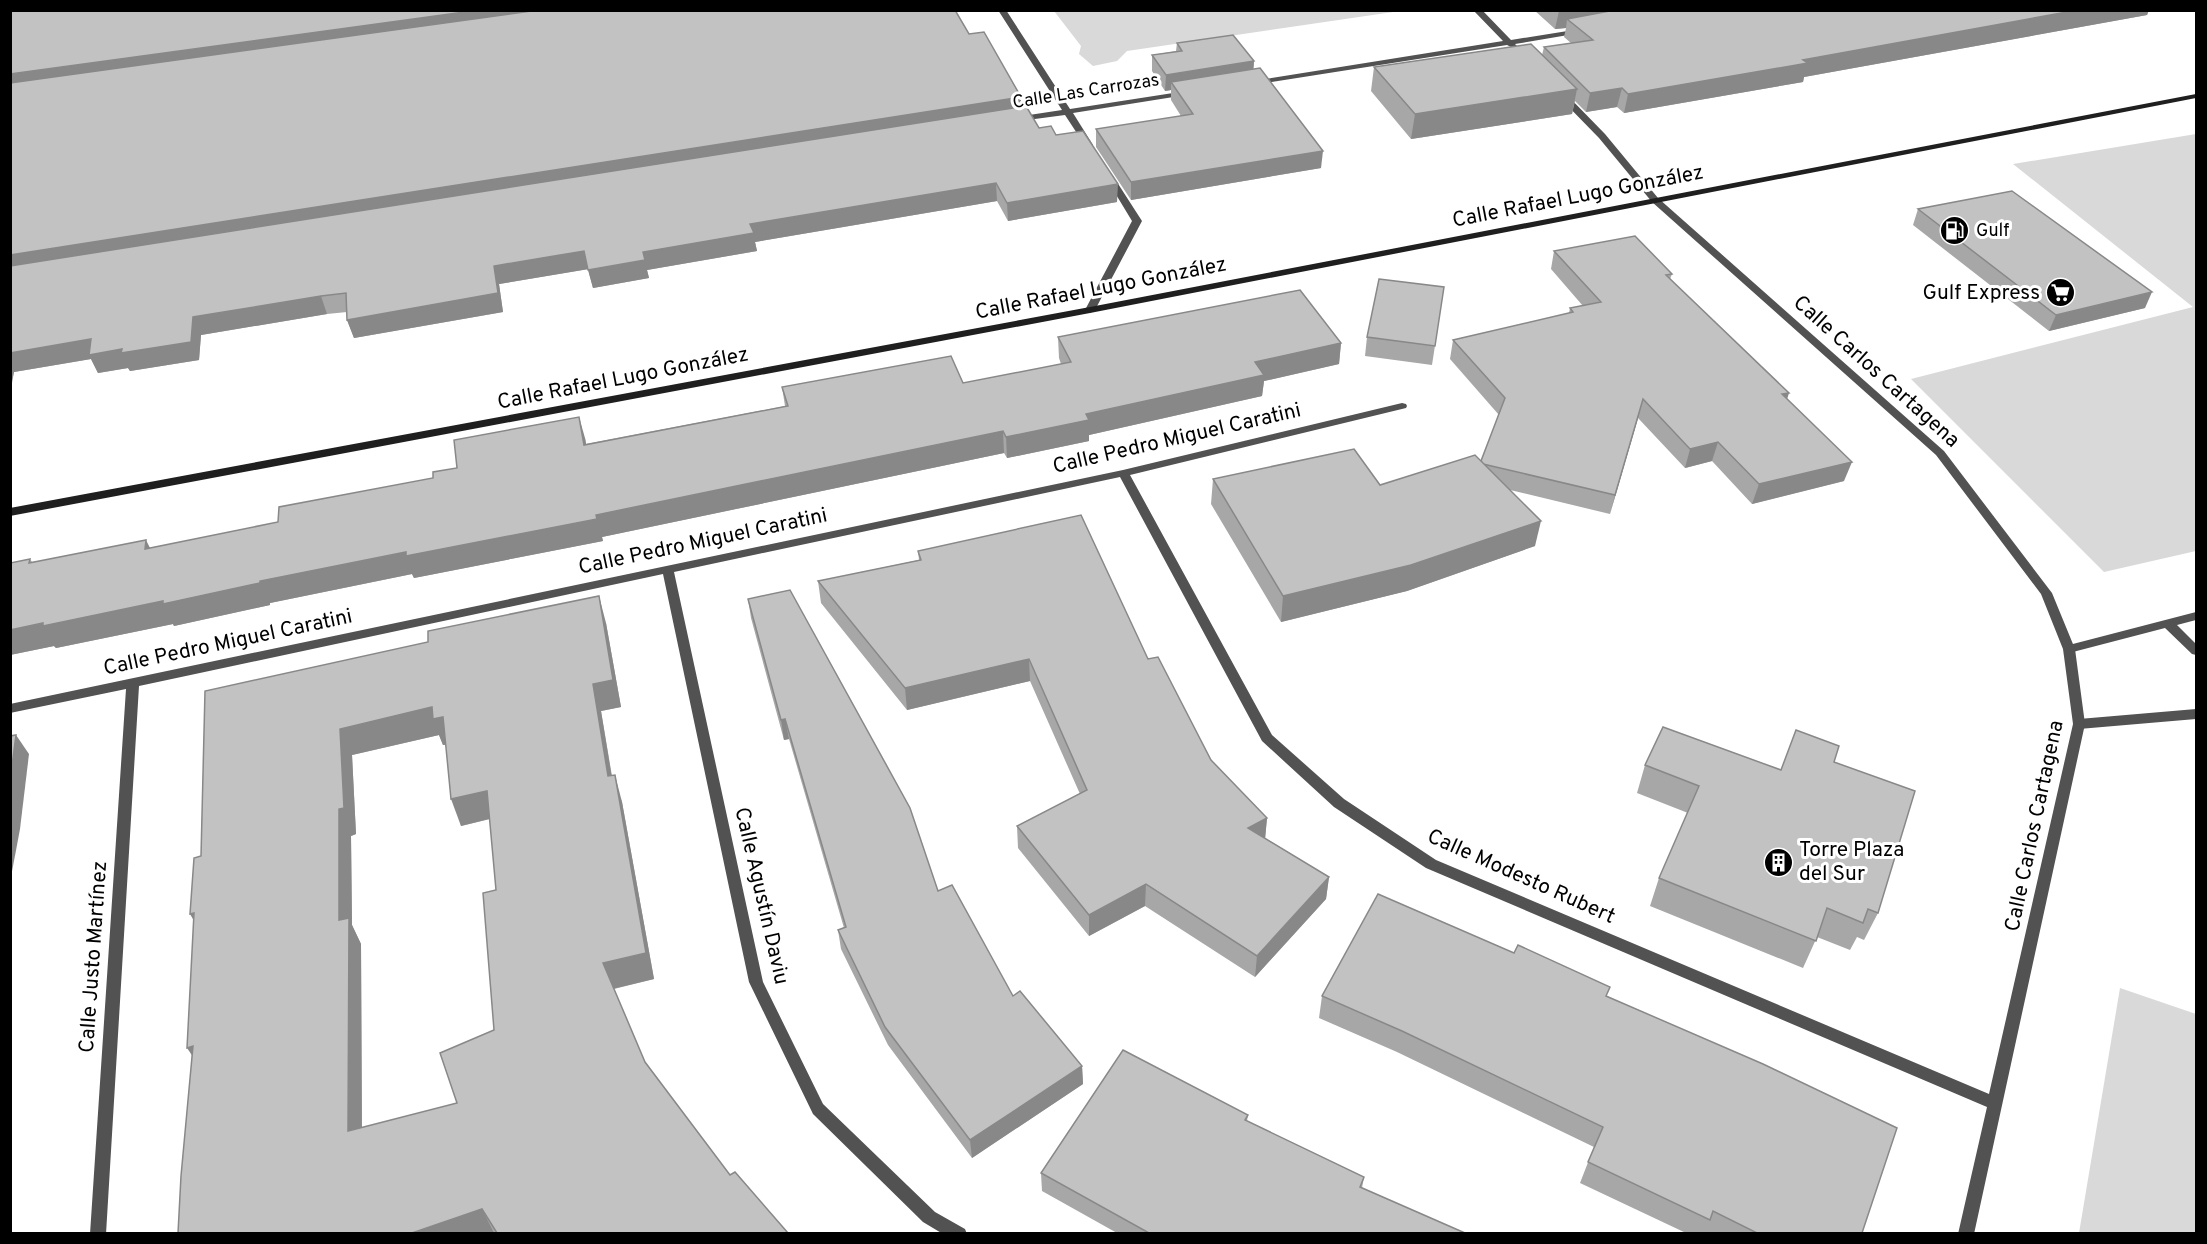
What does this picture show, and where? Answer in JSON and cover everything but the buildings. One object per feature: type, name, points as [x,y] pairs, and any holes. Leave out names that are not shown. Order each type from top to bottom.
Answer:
[{"type":"street","points":[[1002,10],[1093,152]]},
{"type":"street","points":[[1477,10],[1517,50]]},
{"type":"street","points":[[1242,84],[1590,29]]},
{"type":"street","name":"Calle Carlos Cartagena","points":[[1556,89],[1602,136],[1655,200],[1940,453],[2046,593],[2068,649],[2079,724],[1965,1233]]},
{"type":"street","name":"Calle Las Carrozas","points":[[1009,121],[1196,92]]},
{"type":"street","name":"Calle Rafael Lugo González","points":[[10,512],[1090,310],[2196,96]]},
{"type":"street","points":[[1090,310],[1137,220],[1106,171]]},
{"type":"street","name":"Calle Pedro Miguel Caratini","points":[[10,709],[1123,473],[1402,406]]},
{"type":"street","name":"Calle Modesto Rubert","points":[[1123,473],[1267,738],[1339,803],[1431,864],[1995,1103]]},
{"type":"street","name":"Calle Agustín Daviu","points":[[668,569],[756,982],[818,1109],[929,1217],[959,1233]]},
{"type":"street","points":[[2068,649],[2196,616]]},
{"type":"street","points":[[2167,623],[2196,651]]},
{"type":"street","name":"Calle Justo Martínez","points":[[98,1233],[133,683]]},
{"type":"street","points":[[2079,724],[2196,714]]},
{"type":"shaded area","points":[[1054,11],[1400,11],[1127,51],[1117,61],[1093,66],[1079,54],[1081,46]]},
{"type":"shaded area","points":[[2196,134],[2196,551],[2104,572],[1911,379],[2193,307],[2013,164]]},
{"type":"shaded area","points":[[2120,988],[2196,1014],[2196,1233],[2079,1233]]},
{"type":"place","name":"Gulf","points":[[1955,231]]},
{"type":"place","name":"Gulf Express","points":[[2061,293]]},
{"type":"place","name":"Torre Plaza del Sur","points":[[1778,862]]}]
